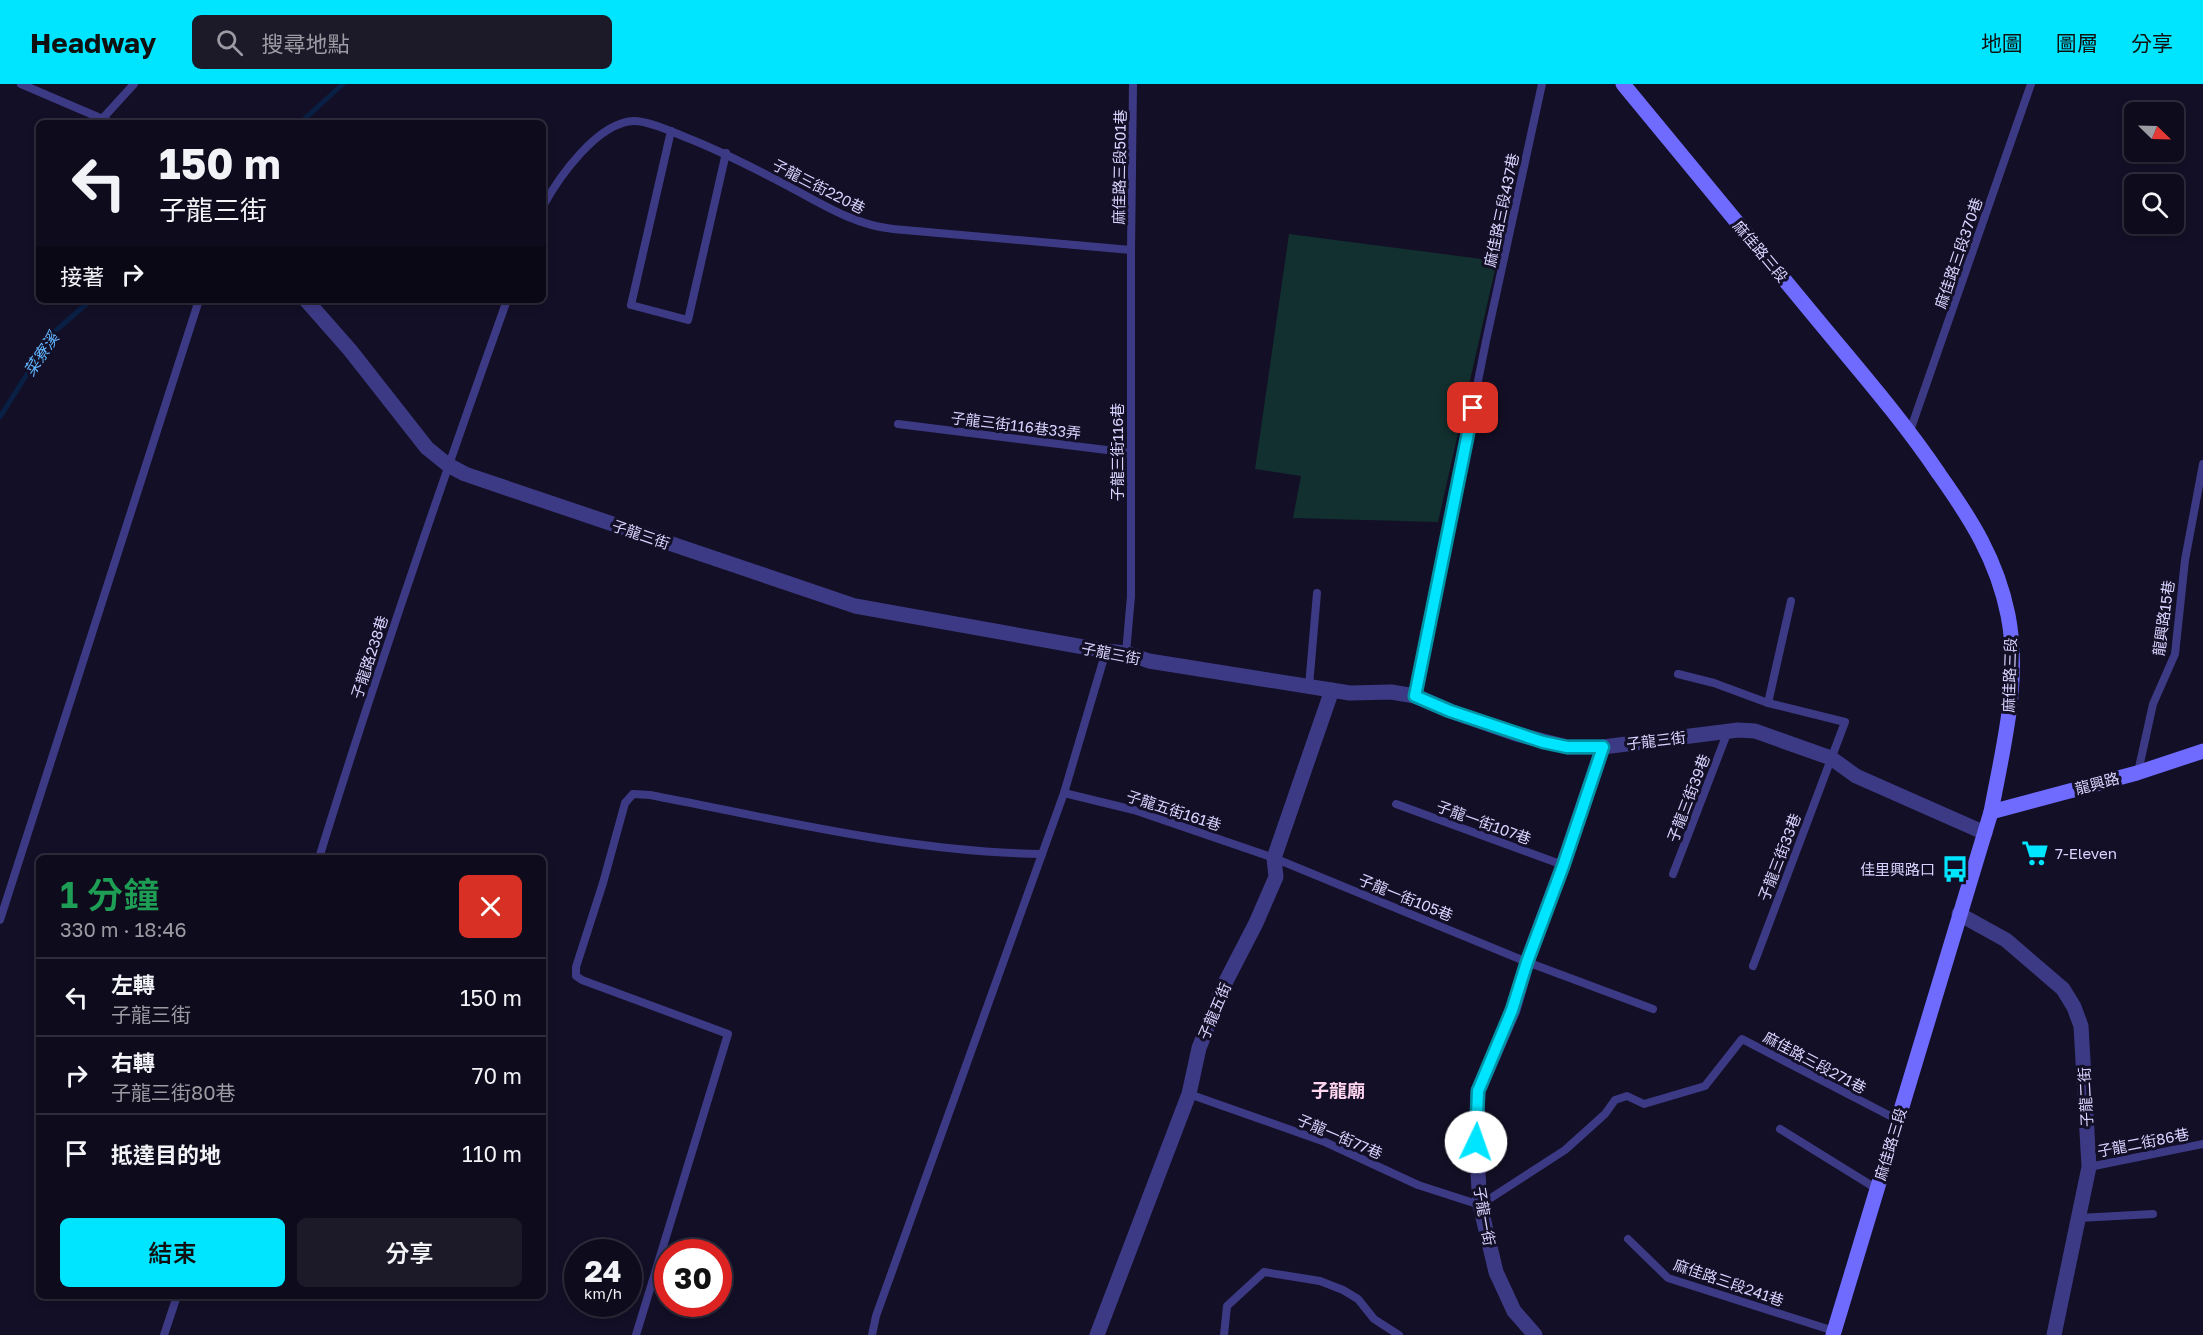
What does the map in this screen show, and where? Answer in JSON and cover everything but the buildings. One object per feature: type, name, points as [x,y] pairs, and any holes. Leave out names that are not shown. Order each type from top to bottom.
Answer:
[{"type":"main road","name":"麻佳路三段","points":[[1623,84],[1910,431],[1974,524],[1993,565],[2008,614],[2013,657],[2012,682],[1991,812],[1833,1333]]},
{"type":"main road","name":"龍興路","points":[[1991,812],[2138,772],[2203,751]]},
{"type":"street","name":"子龍三街","points":[[309,303],[350,350],[427,448],[448,465],[465,474],[855,606],[1126,653],[1149,661],[1350,693],[1391,692],[1415,696],[1450,711],[1543,742],[1567,747],[1603,747],[1728,731],[1755,731],[1831,758],[1856,776],[1985,833]]},
{"type":"street","name":"子龍五街","points":[[1097,1335],[1189,1094],[1199,1048],[1224,985],[1256,923],[1276,877],[1274,858],[1332,690]]},
{"type":"street","name":"子龍一街","points":[[1534,1335],[1514,1311],[1496,1272],[1480,1205],[1476,1142],[1478,1091],[1512,1010],[1603,747]]},
{"type":"street","name":"子龍二街","points":[[1959,914],[2006,940],[2063,989],[2074,1007],[2081,1026],[2089,1167],[2054,1335]]},
{"type":"lane","points":[[21,84],[107,120]]},
{"type":"lane","points":[[103,118],[134,84]]},
{"type":"lane","name":"麻佳路三段501巷","points":[[1131,250],[1133,84]]},
{"type":"lane","name":"麻佳路三段437巷","points":[[1415,696],[1486,341],[1542,84]]},
{"type":"lane","name":"麻佳路三段370巷","points":[[1910,431],[2031,84]]},
{"type":"lane","name":"子龍三街220巷","points":[[546,200],[589,144],[608,129],[635,121],[671,131],[726,153],[842,215],[879,228],[1131,250]]},
{"type":"lane","points":[[671,131],[631,305],[688,321],[726,153]]},
{"type":"lane","name":"子龍三街116巷","points":[[1126,653],[1131,596],[1131,250]]},
{"type":"lane","points":[[0,920],[198,303]]},
{"type":"lane","points":[[448,465],[506,303]]},
{"type":"lane","name":"子龍三街116巷33弄","points":[[898,424],[1131,453]]},
{"type":"lane","name":"龍興路15巷","points":[[2138,772],[2153,704],[2175,654],[2185,560],[2203,464]]},
{"type":"lane","name":"子龍路238巷","points":[[321,855],[382,659],[448,465]]},
{"type":"lane","points":[[1309,686],[1317,593]]},
{"type":"lane","points":[[1678,675],[1714,683],[1768,703],[1791,601]]},
{"type":"lane","points":[[872,1335],[876,1316],[947,1115],[1065,793],[1106,651]]},
{"type":"lane","name":"子龍三街33巷","points":[[1753,966],[1845,722],[1768,703]]},
{"type":"lane","name":"子龍三街39巷","points":[[1673,874],[1728,731]]},
{"type":"lane","name":"子龍五街161巷","points":[[1065,793],[1134,810],[1274,858]]},
{"type":"lane","points":[[636,1335],[728,1034],[576,976],[576,967],[603,883],[625,803],[633,794],[650,795],[910,844],[992,853],[1042,854]]},
{"type":"lane","name":"子龍一街107巷","points":[[1396,804],[1563,866]]},
{"type":"lane","name":"子龍一街105巷","points":[[1274,858],[1527,962],[1653,1009]]},
{"type":"lane","name":"麻佳路三段271巷","points":[[1480,1205],[1565,1150],[1605,1114],[1615,1100],[1627,1096],[1644,1104],[1705,1086],[1742,1039],[1898,1120]]},
{"type":"lane","name":"子龍一街77巷","points":[[1189,1094],[1325,1142],[1418,1185],[1480,1205]]},
{"type":"lane","points":[[1780,1129],[1876,1189]]},
{"type":"lane","name":"子龍二街86巷","points":[[2089,1167],[2203,1144]]},
{"type":"lane","points":[[2079,1218],[2153,1214]]},
{"type":"lane","name":"麻佳路三段241巷","points":[[1628,1239],[1668,1278],[1833,1333]]},
{"type":"lane","points":[[1224,1335],[1227,1305],[1264,1272],[1320,1281],[1343,1290],[1358,1299],[1374,1319],[1399,1335]]},
{"type":"lane","points":[[164,1335],[176,1299]]},
{"type":"green space","points":[[1289,234],[1497,261],[1438,522],[1293,518],[1301,476],[1255,469]]},
{"type":"waterway","name":"菜寮溪","points":[[303,120],[343,84]]},
{"type":"waterway","name":"菜寮溪","points":[[0,417],[53,333],[88,303]]},
{"type":"place","name":"7-Eleven","points":[[2035,853]]},
{"type":"place","name":"佳里興路口","points":[[1955,869]]},
{"type":"district","name":"子龍廟","points":[[1338,1090]]},
{"type":"route","points":[[1473,408],[1415,696],[1450,711],[1543,742],[1567,747],[1603,747],[1512,1010],[1478,1091],[1476,1142]]}]
